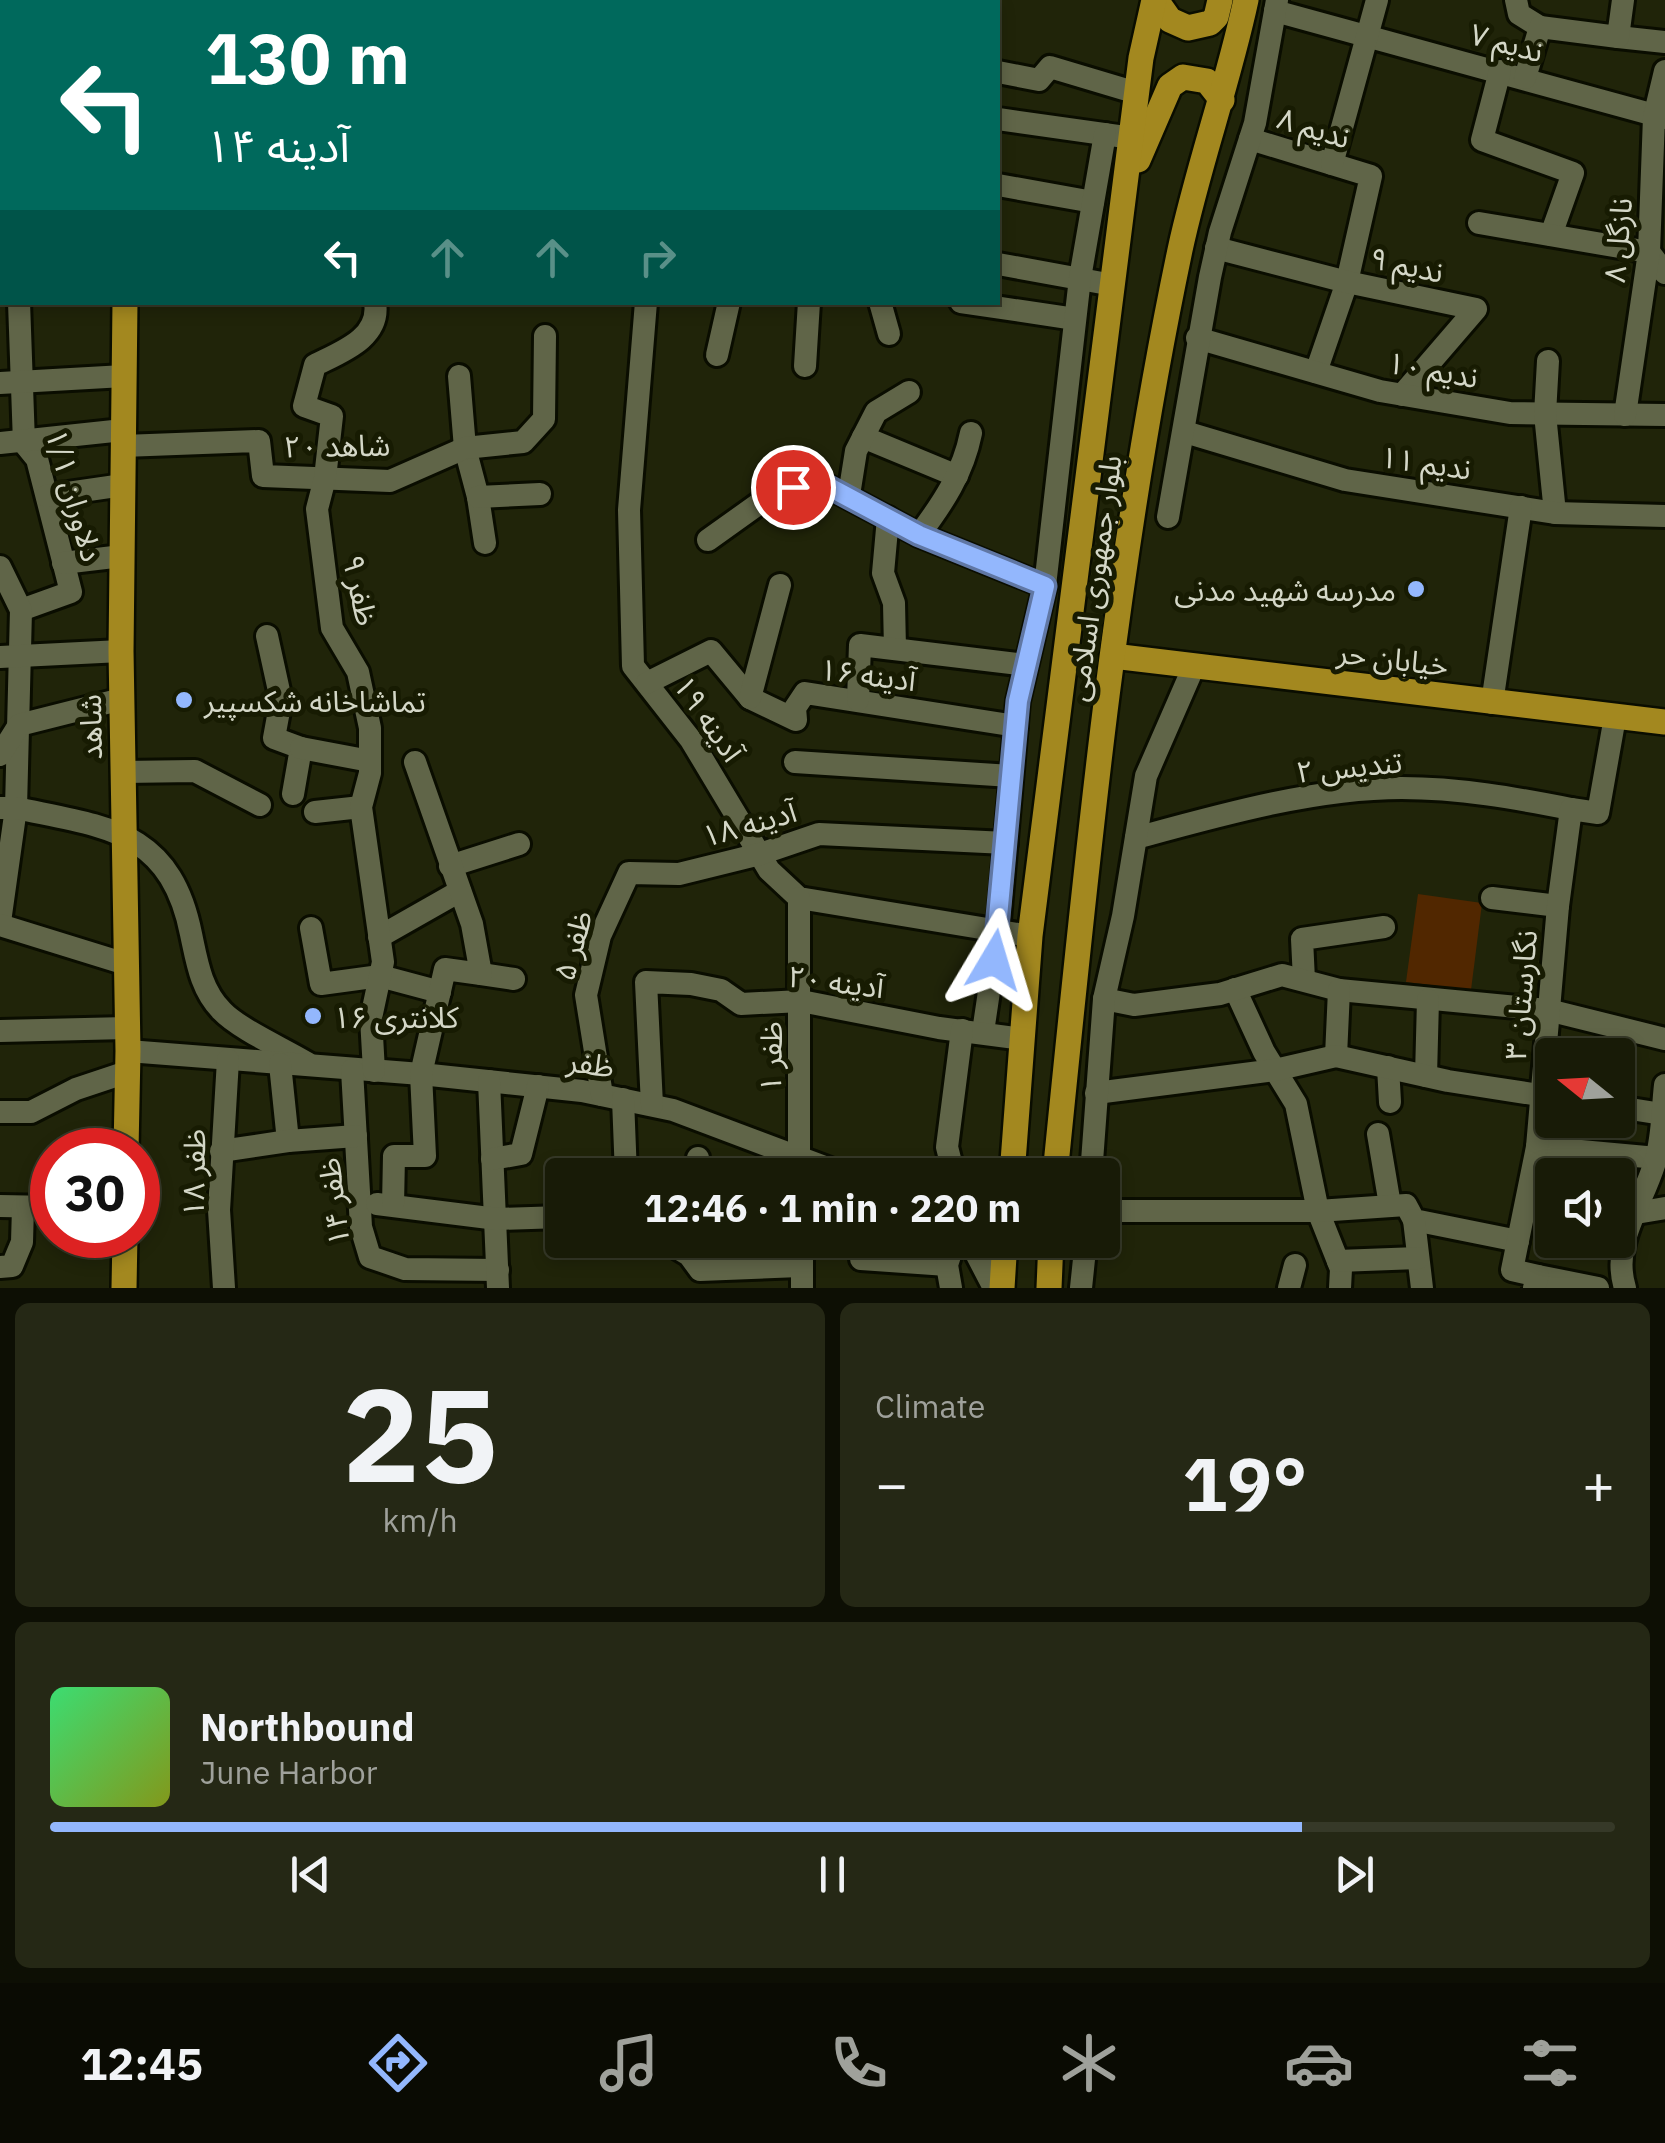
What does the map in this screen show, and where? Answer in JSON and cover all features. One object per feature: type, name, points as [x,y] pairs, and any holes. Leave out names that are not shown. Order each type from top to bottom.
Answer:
[{"type":"main road","points":[[1155,0],[1170,20],[1188,28],[1210,24],[1220,0]]},
{"type":"main road","name":"بلوار جمهوری اسلامی","points":[[1012,1158],[1030,936],[1137,93],[1155,0]]},
{"type":"main road","name":"بلوار جمهوری اسلامی","points":[[1057,1158],[1112,656],[1148,421],[1177,266],[1246,0]]},
{"type":"main road","points":[[1124,195],[1170,86],[1183,77],[1207,80],[1222,100]]},
{"type":"main road","name":"شاهد","points":[[125,305],[121,651],[126,1128]]},
{"type":"main road","name":"خیابان حر","points":[[1112,656],[1665,722]]},
{"type":"main road","points":[[124,1288],[125,1258]]},
{"type":"main road","points":[[1002,1288],[1004,1258]]},
{"type":"main road","points":[[1048,1288],[1049,1258]]},
{"type":"street","points":[[1332,164],[1377,0]]},
{"type":"street","points":[[1516,0],[1519,14],[1540,26],[1665,42]]},
{"type":"street","points":[[1618,37],[1624,0]]},
{"type":"street","points":[[1168,517],[1210,276],[1250,138],[1276,5]]},
{"type":"street","name":"ندیم ۷","points":[[1276,5],[1370,36],[1660,117]]},
{"type":"street","points":[[1525,78],[1540,26]]},
{"type":"street","points":[[1040,124],[1039,80],[1050,67],[1137,93]]},
{"type":"street","name":"نازگل ۸","points":[[1625,415],[1658,184],[1665,71]]},
{"type":"street","points":[[1000,72],[1039,80]]},
{"type":"street","points":[[1500,72],[1482,140],[1573,173],[1551,235]]},
{"type":"street","points":[[1000,119],[1131,138]]},
{"type":"street","points":[[950,1158],[947,1148],[998,931],[1016,726],[1045,586],[1080,278],[1105,134]]},
{"type":"street","name":"ندیم ۸","points":[[1250,138],[1371,176],[1348,282]]},
{"type":"street","points":[[1000,185],[1093,202]]},
{"type":"street","points":[[1480,224],[1650,252],[1665,273]]},
{"type":"street","name":"ندیم ۹","points":[[1216,248],[1476,310],[1402,395]]},
{"type":"street","points":[[1000,264],[1113,284]]},
{"type":"street","points":[[1177,266],[1210,276]]},
{"type":"street","points":[[1316,372],[1348,282]]},
{"type":"street","name":"دلاوران ۱/۱","points":[[18,305],[10,333],[10,383],[24,442],[37,459],[71,592],[22,610]]},
{"type":"street","name":"ظفر ۹","points":[[363,1071],[382,962],[361,808],[370,761],[370,728],[358,672],[332,628],[324,580],[317,509],[332,416],[304,406],[315,366],[361,342],[377,313],[376,305]]},
{"type":"street","points":[[718,355],[728,305]]},
{"type":"street","points":[[805,366],[809,305]]},
{"type":"street","points":[[881,305],[889,334]]},
{"type":"street","points":[[981,305],[1075,319]]},
{"type":"street","name":"آدینه ۱۹","points":[[645,310],[629,510],[634,666],[691,740],[769,870],[800,898]]},
{"type":"street","name":"شاهد ۲۰","points":[[123,438],[259,441],[263,476],[390,481],[464,448],[524,442],[544,420],[546,336]]},
{"type":"street","name":"ندیم ۱۰","points":[[1197,338],[1402,395],[1510,413],[1665,415]]},
{"type":"street","points":[[1548,361],[1545,414],[1555,513]]},
{"type":"street","points":[[10,383],[124,376]]},
{"type":"street","points":[[459,376],[464,448],[478,496],[485,542]]},
{"type":"street","points":[[850,495],[856,451],[876,412],[909,392]]},
{"type":"street","name":"ندیم ۱۱","points":[[1185,432],[1346,480],[1555,513],[1665,516]]},
{"type":"street","points":[[919,535],[943,504],[965,462],[971,433]]},
{"type":"street","points":[[863,437],[957,476]]},
{"type":"street","points":[[0,442],[123,438]]},
{"type":"street","points":[[708,540],[771,495],[814,479],[919,535],[1045,586]]},
{"type":"street","points":[[47,496],[123,485]]},
{"type":"street","points":[[478,496],[540,494]]},
{"type":"street","points":[[1492,703],[1521,507]]},
{"type":"street","points":[[888,518],[884,573],[894,603],[896,650]]},
{"type":"street","points":[[64,563],[122,556]]},
{"type":"street","points":[[0,568],[22,610],[10,657],[19,725],[8,808],[0,923],[126,964]]},
{"type":"street","points":[[750,698],[780,585]]},
{"type":"street","points":[[267,636],[282,700],[274,738],[301,748],[370,761]]},
{"type":"street","points":[[858,700],[860,645],[1026,665]]},
{"type":"street","points":[[10,657],[121,651]]},
{"type":"street","name":"آدینه ۱۶","points":[[647,683],[712,651],[750,698],[796,720],[795,708],[805,693],[1016,726]]},
{"type":"street","points":[[1092,1158],[1104,999],[1123,916],[1146,776],[1194,666]]},
{"type":"street","points":[[0,756],[19,725],[122,699]]},
{"type":"street","points":[[1571,809],[1598,813],[1615,717]]},
{"type":"street","points":[[293,794],[301,748]]},
{"type":"street","points":[[414,762],[472,924],[481,974]]},
{"type":"street","points":[[795,762],[1011,776]]},
{"type":"street","points":[[123,772],[195,770],[260,806]]},
{"type":"street","name":"تندیس ۲","points":[[1136,838],[1213,817],[1336,794],[1402,788],[1494,794],[1571,809]]},
{"type":"street","points":[[8,808],[124,833]]},
{"type":"street","points":[[316,812],[361,808]]},
{"type":"street","name":"نگارستان ۳","points":[[1548,1038],[1558,906],[1571,809]]},
{"type":"street","name":"ظفر","points":[[124,833],[164,865],[189,924],[200,978],[222,1012],[314,1067]]},
{"type":"street","name":"آدینه ۱۸","points":[[629,873],[679,874],[820,834],[1006,843]]},
{"type":"street","points":[[450,866],[519,844]]},
{"type":"street","name":"ظفر ۵","points":[[623,1158],[613,1097],[586,994],[600,936],[629,873]]},
{"type":"street","points":[[379,937],[460,892]]},
{"type":"street","points":[[800,898],[1030,936]]},
{"type":"street","name":"ظفر ۱","points":[[800,898],[805,1158]]},
{"type":"street","points":[[1492,898],[1558,906]]},
{"type":"street","points":[[1304,980],[1302,938],[1384,927]]},
{"type":"street","points":[[311,928],[320,984],[380,976],[440,992]]},
{"type":"street","points":[[220,1151],[288,1141],[356,1147],[394,1156],[425,1156],[421,1074],[446,969],[514,979]]},
{"type":"street","points":[[1104,999],[1134,1004],[1235,989],[1282,975],[1339,990],[1548,1010],[1665,1038]]},
{"type":"street","name":"آدینه ۲۰","points":[[652,1104],[646,982],[721,990],[742,1004],[801,1001],[1022,1038]]},
{"type":"street","points":[[1235,989],[1296,1104],[1318,1211],[1341,1269],[1340,1288]]},
{"type":"street","points":[[1336,1056],[1339,990]]},
{"type":"street","points":[[1426,1076],[1428,1000]]},
{"type":"street","name":"ظفر","points":[[0,1031],[127,1050],[421,1074],[613,1097],[652,1104],[790,1158]]},
{"type":"street","points":[[0,1112],[32,1112],[76,1089],[127,1050]]},
{"type":"street","points":[[1066,1056],[1098,1058]]},
{"type":"street","points":[[1096,1093],[1275,1070],[1336,1056],[1535,1094]]},
{"type":"street","name":"ظفر ۱۸","points":[[224,1288],[220,1151],[228,1060]]},
{"type":"street","points":[[280,1064],[288,1141]]},
{"type":"street","points":[[1388,1067],[1390,1102]]},
{"type":"street","name":"ظفر ۱۴","points":[[363,1071],[356,1147],[361,1227],[370,1257],[404,1268],[498,1279]]},
{"type":"street","points":[[488,1081],[498,1279]]},
{"type":"street","points":[[1635,1198],[1657,1158],[1665,1085]]},
{"type":"street","points":[[492,1159],[521,1154],[538,1086]]},
{"type":"street","points":[[1635,1115],[1662,1127]]},
{"type":"street","points":[[1378,1134],[1390,1205]]},
{"type":"street","name":"نگارستان ۳","points":[[1518,1241],[1539,1138]]},
{"type":"street","points":[[1537,1147],[1657,1158]]},
{"type":"street","points":[[393,1205],[394,1156]]},
{"type":"street","points":[[359,1202],[497,1219],[545,1218]]},
{"type":"street","points":[[1526,1202],[1535,1203]]},
{"type":"street","points":[[1120,1211],[1318,1211],[1406,1205],[1414,1220],[1422,1288]]},
{"type":"street","points":[[0,1267],[12,1266],[22,1242],[12,1206]]},
{"type":"street","points":[[1635,1211],[1665,1208]]},
{"type":"street","points":[[1414,1220],[1518,1241],[1512,1270],[1536,1282],[1598,1288]]},
{"type":"street","points":[[861,1258],[949,1276]]},
{"type":"street","points":[[978,1258],[994,1288]]},
{"type":"street","points":[[1081,1288],[1084,1258]]},
{"type":"street","points":[[1338,1262],[1418,1258]]},
{"type":"street","points":[[1621,1258],[1619,1268],[1625,1288]]},
{"type":"street","points":[[701,1279],[801,1277]]},
{"type":"shaded area","points":[[1418,894],[1482,903],[1471,990],[1406,982]]},
{"type":"place","name":"مدرسه شهید مدنی","points":[[1416,589]]},
{"type":"place","name":"تماشاخانه شکسپیر","points":[[184,700]]},
{"type":"place","name":"کلانتری ۱۶","points":[[313,1016]]},
{"type":"route","points":[[793,487],[814,479],[919,535],[1045,586],[1018,701],[994,960]]}]
